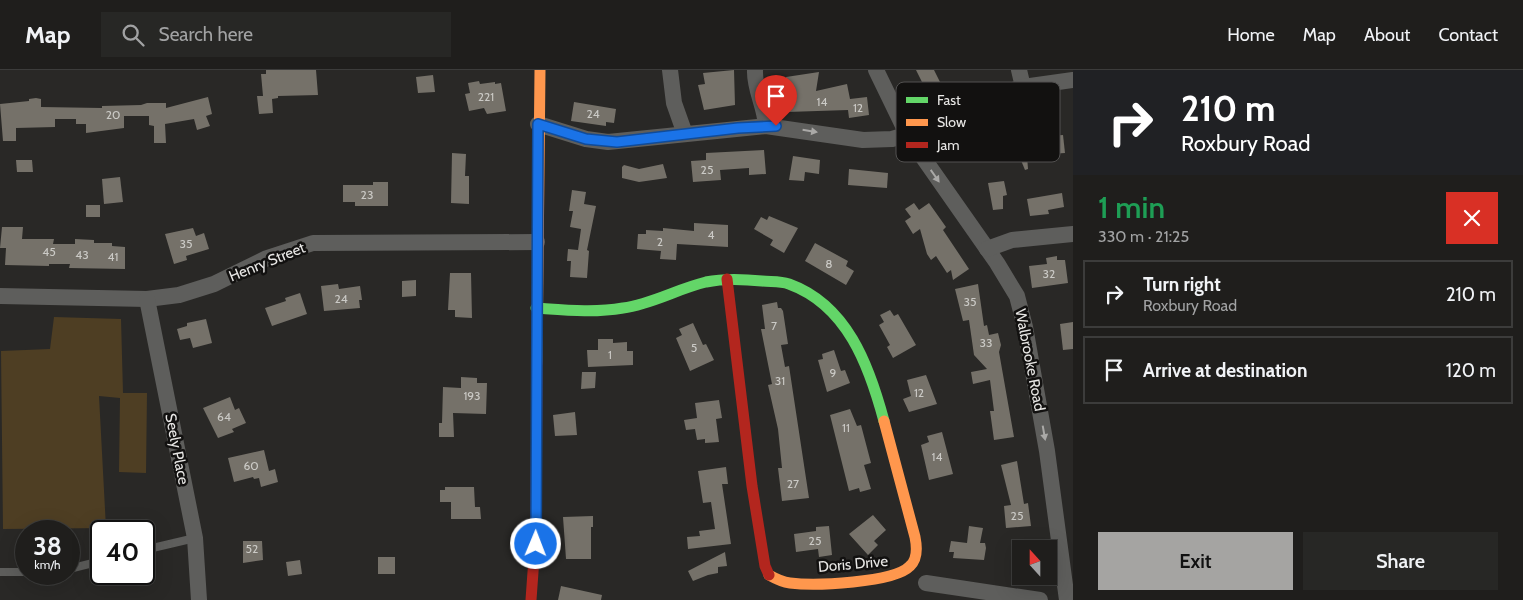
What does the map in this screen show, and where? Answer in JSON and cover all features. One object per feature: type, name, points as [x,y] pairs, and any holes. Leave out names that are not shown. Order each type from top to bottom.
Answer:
[{"type":"street","points":[[532,600],[536,539],[536,308],[540,70]]},
{"type":"street","points":[[670,70],[674,103],[685,134]]},
{"type":"street","points":[[755,70],[755,80],[764,106],[766,126]]},
{"type":"street","name":"Walbrooke Road","points":[[876,70],[896,111]]},
{"type":"street","points":[[1060,82],[1073,80]]},
{"type":"street","points":[[538,124],[586,139],[608,142],[766,126],[863,140],[896,138]]},
{"type":"street","name":"Walbrooke Road","points":[[926,162],[987,249],[1017,296],[1026,327],[1060,532],[1067,600]]},
{"type":"street","points":[[987,249],[1012,240],[1073,234]]},
{"type":"street","name":"Henry Street","points":[[0,296],[146,299],[179,295],[214,284],[267,258],[314,243],[537,242]]},
{"type":"street","name":"Doris Drive","points":[[536,308],[584,312],[638,306],[712,281],[727,279],[788,284],[811,295],[842,321],[858,347],[872,377],[915,537],[917,552],[909,568],[896,575],[871,580],[792,583],[780,581],[768,575],[752,486],[727,279]]},
{"type":"street","name":"Seely Place","points":[[146,299],[195,538],[199,600]]},
{"type":"street","points":[[926,583],[1040,600]]},
{"type":"lane","points":[[155,547],[195,538]]},
{"type":"lane","points":[[0,572],[15,572]]},
{"type":"shaded area","points":[[54,317],[121,319],[123,393],[147,393],[146,473],[119,472],[120,398],[99,396],[106,520],[90,520],[90,528],[80,528],[80,520],[15,520],[15,529],[3,529],[1,351],[50,349]]},
{"type":"building","points":[[266,70],[316,70],[318,95],[278,96],[278,98],[272,99],[273,113],[259,114],[257,96],[263,96],[261,74],[266,74]]},
{"type":"building","points":[[734,70],[735,105],[704,110],[698,85],[705,84],[703,73]]},
{"type":"building","points":[[916,70],[934,70],[940,82],[922,82]]},
{"type":"building","points":[[819,72],[816,91],[847,84],[850,99],[867,97],[869,115],[849,118],[848,110],[787,112],[786,77]]},
{"type":"building","points":[[433,75],[435,92],[418,93],[416,77]]},
{"type":"building","points":[[479,81],[480,84],[501,83],[506,111],[487,114],[484,108],[469,111],[465,94],[470,93],[468,83]]},
{"type":"building","points":[[208,97],[212,114],[206,116],[210,126],[197,130],[194,119],[165,124],[166,143],[154,143],[154,126],[149,125],[149,116],[124,116],[124,128],[86,133],[86,124],[76,124],[76,119],[55,119],[55,127],[16,128],[16,141],[3,141],[0,104],[29,101],[29,99],[36,98],[41,99],[41,107],[102,108],[102,106],[166,103],[166,108]]},
{"type":"building","points":[[574,102],[616,109],[614,123],[606,122],[606,126],[571,121]]},
{"type":"building","points":[[1060,135],[1063,135],[1065,153],[1060,153]]},
{"type":"building","points":[[764,150],[766,174],[749,175],[749,168],[720,170],[721,180],[693,182],[691,161],[706,160],[706,153]]},
{"type":"building","points":[[452,153],[466,154],[465,176],[469,176],[469,204],[451,203]]},
{"type":"building","points":[[793,156],[820,160],[819,174],[805,172],[804,181],[789,180]]},
{"type":"building","points":[[16,160],[32,160],[33,172],[17,172]]},
{"type":"building","points":[[1022,162],[1027,162],[1028,169],[1025,170]]},
{"type":"building","points":[[663,164],[667,178],[639,182],[622,178],[622,167],[624,165],[639,169]]},
{"type":"building","points":[[849,169],[888,173],[887,188],[848,185]]},
{"type":"building","points":[[120,177],[123,202],[104,204],[102,179]]},
{"type":"building","points":[[1004,181],[1007,195],[1003,196],[1003,209],[993,210],[988,183]]},
{"type":"building","points":[[373,182],[388,182],[388,206],[355,206],[355,202],[343,202],[343,185],[373,185]]},
{"type":"building","points":[[572,190],[586,192],[584,204],[596,206],[587,250],[589,251],[587,278],[570,277],[571,261],[567,261],[568,249],[578,250],[581,229],[570,227],[573,211],[569,211]]},
{"type":"building","points":[[1062,193],[1064,207],[1048,210],[1049,214],[1030,216],[1027,199]]},
{"type":"building","points":[[914,203],[919,210],[929,203],[946,227],[943,230],[969,269],[953,280],[951,270],[947,273],[936,256],[931,260],[927,254],[920,229],[913,234],[905,221],[911,217],[905,209]]},
{"type":"building","points":[[86,205],[100,205],[100,217],[86,217]]},
{"type":"building","points":[[769,216],[798,228],[784,253],[770,245],[773,240],[754,229],[761,217],[767,220]]},
{"type":"building","points":[[694,223],[728,225],[728,247],[677,244],[676,260],[660,259],[661,251],[637,249],[638,234],[646,234],[646,230],[663,231],[663,228],[694,231]]},
{"type":"building","points":[[2,227],[23,227],[22,239],[54,239],[53,244],[75,244],[75,239],[94,240],[94,243],[112,243],[112,246],[125,247],[125,269],[69,268],[70,264],[49,264],[49,266],[5,265],[6,248],[0,248]]},
{"type":"building","points":[[193,228],[196,236],[204,233],[209,249],[186,256],[187,260],[174,264],[165,234]]},
{"type":"building","points":[[815,243],[848,261],[846,266],[854,271],[846,285],[805,261]]},
{"type":"building","points":[[1057,256],[1057,260],[1065,260],[1068,283],[1032,288],[1029,266],[1047,264],[1046,258]]},
{"type":"building","points":[[450,273],[471,273],[472,318],[455,317],[455,310],[448,310]]},
{"type":"building","points":[[416,280],[416,296],[402,297],[402,281]]},
{"type":"building","points":[[338,284],[339,289],[360,286],[362,300],[359,300],[360,308],[324,311],[321,286]]},
{"type":"building","points":[[978,284],[984,326],[987,325],[989,335],[998,333],[1001,345],[999,352],[1014,437],[994,440],[990,411],[994,411],[990,380],[973,384],[971,372],[987,369],[974,355],[969,320],[963,321],[955,289]]},
{"type":"building","points":[[300,293],[307,314],[272,326],[265,308],[286,301],[285,298]]},
{"type":"building","points":[[777,302],[778,308],[781,308],[783,311],[788,344],[781,345],[785,367],[789,366],[809,498],[782,501],[778,468],[782,468],[778,429],[768,385],[772,384],[761,329],[765,329],[762,305]]},
{"type":"building","points":[[890,310],[894,316],[898,314],[916,345],[893,358],[887,347],[890,345],[879,325],[884,322],[880,315]]},
{"type":"building","points":[[206,319],[212,343],[193,348],[190,338],[180,340],[177,329],[187,326],[187,323]]},
{"type":"building","points":[[1073,322],[1073,349],[1063,350],[1060,324]]},
{"type":"building","points":[[693,323],[703,345],[706,344],[714,360],[690,371],[676,338],[682,335],[679,329]]},
{"type":"building","points":[[598,339],[613,339],[613,343],[627,342],[627,351],[633,351],[633,365],[588,367],[587,350],[598,350]]},
{"type":"building","points":[[834,350],[841,371],[845,370],[850,383],[827,392],[818,360],[823,359],[822,354]]},
{"type":"building","points":[[582,372],[596,372],[595,388],[581,389]]},
{"type":"building","points":[[926,375],[937,404],[909,412],[903,399],[911,396],[907,380]]},
{"type":"building","points":[[461,377],[477,378],[477,383],[487,383],[486,414],[453,413],[454,437],[439,437],[439,423],[442,423],[443,387],[461,388]]},
{"type":"building","points":[[230,397],[235,410],[239,408],[246,423],[232,429],[234,432],[218,438],[203,408]]},
{"type":"building","points":[[719,400],[722,418],[716,419],[719,442],[705,443],[705,439],[697,440],[695,429],[686,430],[684,420],[697,418],[695,403]]},
{"type":"building","points":[[850,409],[857,426],[861,425],[871,463],[864,465],[871,489],[860,492],[859,488],[849,491],[830,415]]},
{"type":"building","points":[[575,412],[577,435],[555,436],[553,415]]},
{"type":"building","points":[[942,432],[953,474],[929,480],[921,445],[929,442],[927,436]]},
{"type":"building","points":[[264,450],[269,471],[275,469],[278,482],[261,487],[259,478],[254,479],[253,477],[234,482],[228,458]]},
{"type":"building","points":[[1017,461],[1024,504],[1028,503],[1031,526],[1006,528],[1004,506],[1011,505],[1001,465]]},
{"type":"building","points":[[726,467],[728,484],[722,484],[731,544],[688,549],[687,537],[700,536],[699,531],[715,529],[711,502],[703,503],[698,471]]},
{"type":"building","points":[[445,487],[474,487],[475,507],[480,507],[481,519],[451,519],[451,502],[440,502],[440,490],[445,490]]},
{"type":"building","points":[[873,515],[886,530],[874,541],[878,545],[868,555],[849,534]]},
{"type":"building","points":[[593,516],[591,559],[566,559],[563,517]]},
{"type":"building","points":[[829,526],[832,555],[819,557],[818,549],[796,552],[794,534],[816,531],[816,527]]},
{"type":"building","points":[[969,526],[983,528],[980,543],[985,543],[984,560],[953,558],[954,552],[949,552],[951,541],[967,543]]},
{"type":"building","points":[[243,541],[262,541],[263,560],[243,563]]},
{"type":"building","points":[[725,552],[727,566],[718,567],[718,573],[693,581],[688,571]]},
{"type":"building","points":[[378,557],[395,557],[395,574],[378,574]]},
{"type":"building","points":[[300,560],[302,574],[288,576],[286,562]]},
{"type":"building","points":[[561,586],[602,595],[601,600],[558,600]]},
{"type":"traffic: fast","points":[[536,308],[590,311],[612,310],[634,306],[695,285],[720,280],[734,279],[789,284],[809,294],[826,306],[853,339],[871,379],[884,421]]},
{"type":"traffic: slow","points":[[537,363],[540,70]]},
{"type":"traffic: slow","points":[[769,575],[784,582],[801,584],[853,582],[871,580],[901,572],[913,563],[916,553],[915,537],[884,421]]},
{"type":"traffic: jam","points":[[727,279],[752,486],[765,566],[769,575]]},
{"type":"traffic: jam","points":[[531,600],[536,530],[537,363]]},
{"type":"route","points":[[536,544],[538,124],[586,139],[608,142],[752,126],[776,126]]}]
